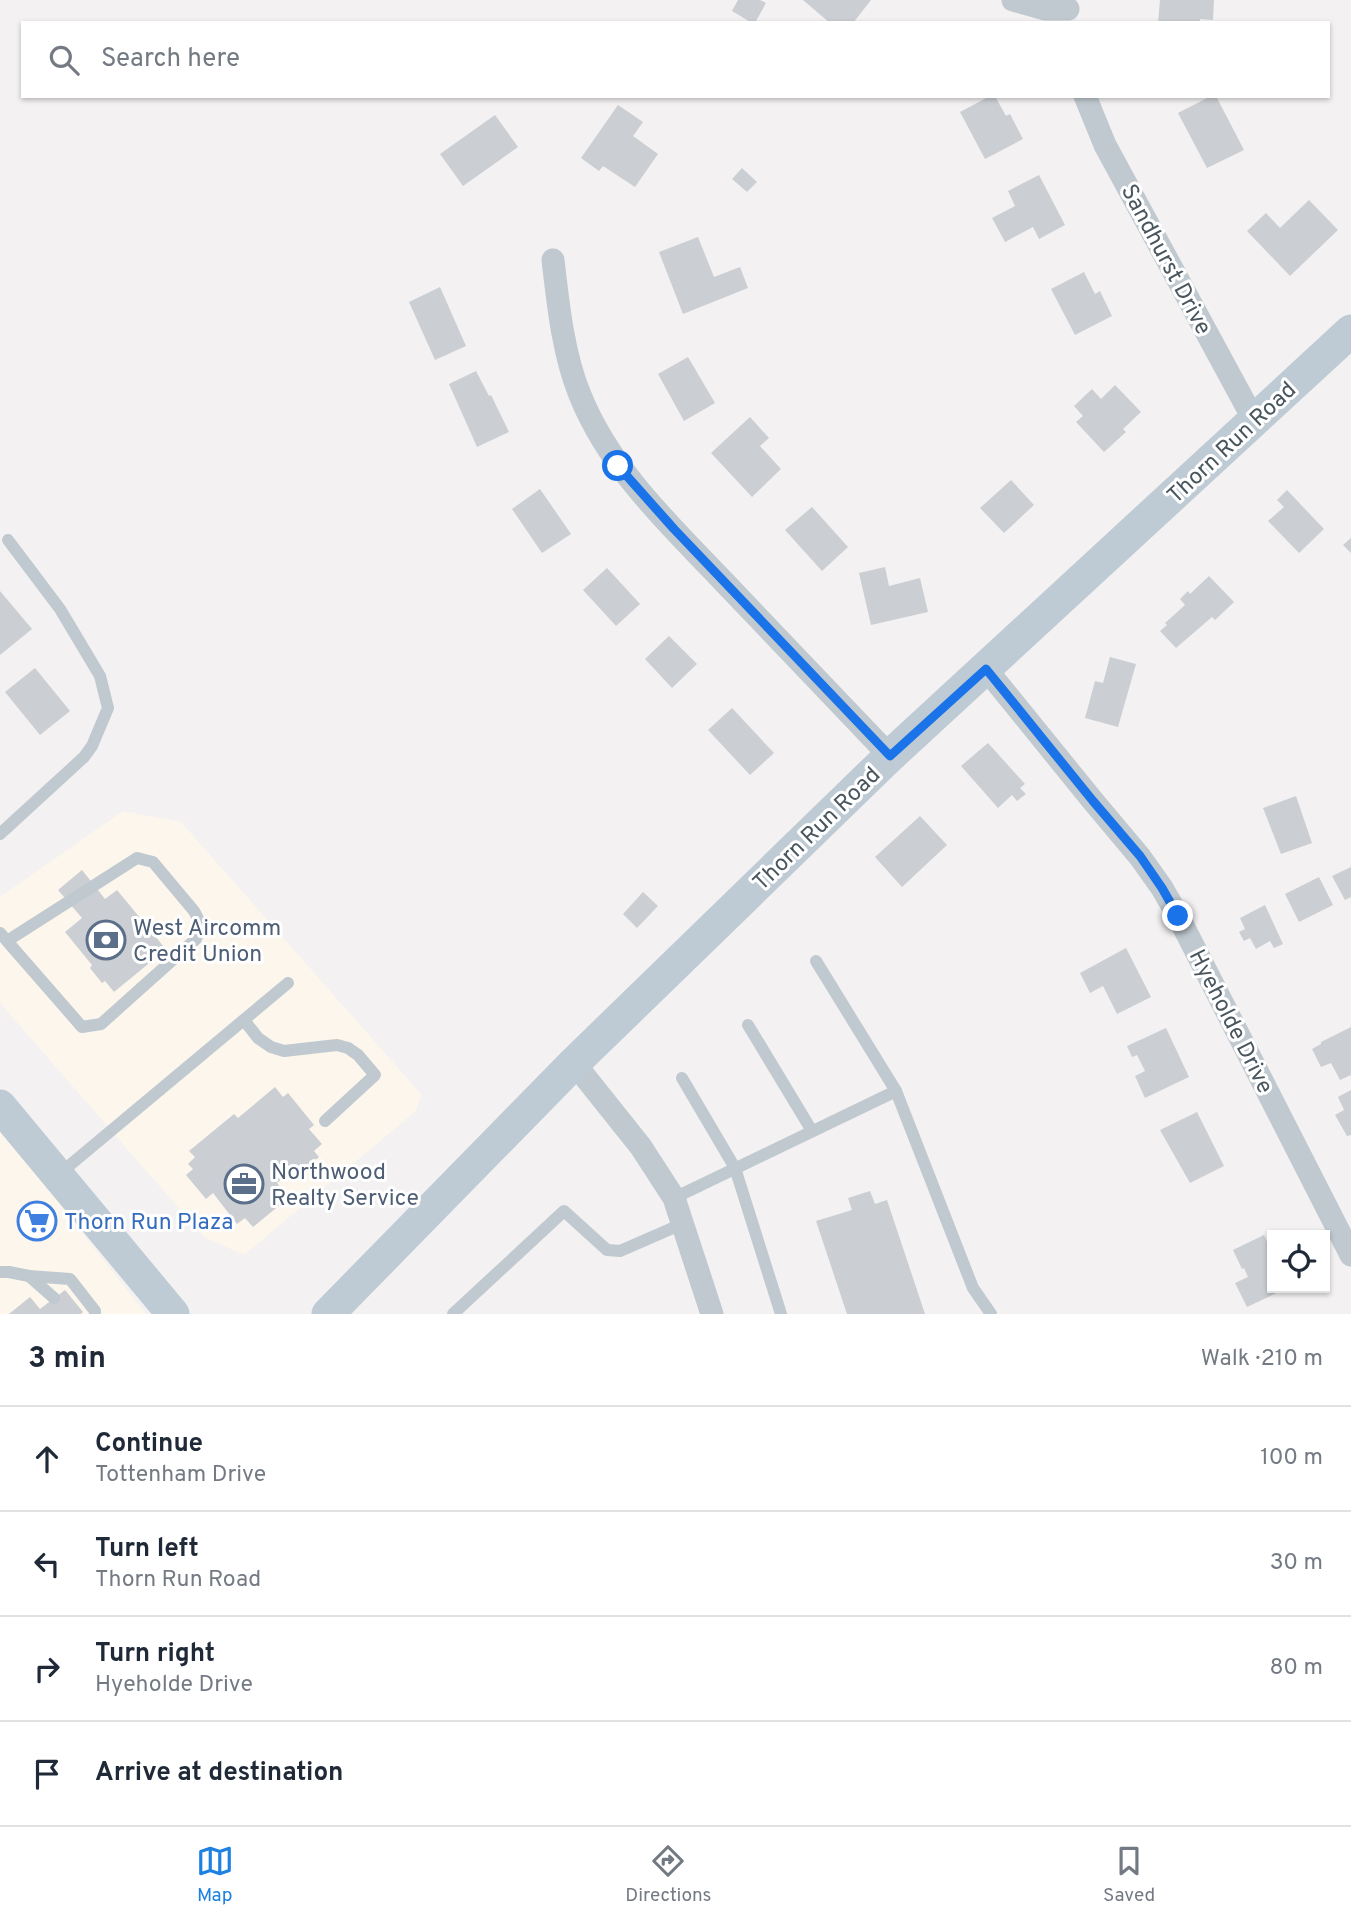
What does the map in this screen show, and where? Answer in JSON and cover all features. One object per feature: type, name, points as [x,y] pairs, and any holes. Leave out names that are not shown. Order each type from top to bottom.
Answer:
[{"type":"street","points":[[1013,0],[1045,9],[1069,10]]},
{"type":"street","name":"Sandhurst Drive","points":[[1086,98],[1105,145],[1254,420]]},
{"type":"street","points":[[553,260],[564,335],[579,393],[618,466],[674,529],[890,756]]},
{"type":"street","name":"Thorn Run Road","points":[[328,1314],[574,1063],[890,756],[1351,331]]},
{"type":"street","name":"Hyeholde Drive","points":[[986,669],[1140,856],[1162,888],[1351,1255]]},
{"type":"street","points":[[574,1063],[640,1147],[674,1198],[712,1314]]},
{"type":"street","points":[[0,1106],[173,1314]]},
{"type":"lane","points":[[0,834],[84,757],[92,746],[108,708],[100,676],[94,665],[60,609],[8,540]]},
{"type":"lane","points":[[137,858],[153,862],[194,911],[201,924],[197,939],[101,1024],[82,1027],[4,937],[137,858]]},
{"type":"lane","points":[[816,961],[896,1091],[974,1288],[991,1314]]},
{"type":"lane","points":[[58,1175],[288,983]]},
{"type":"lane","points":[[244,1020],[258,1038],[271,1047],[284,1051],[337,1045],[358,1055],[375,1075],[325,1121]]},
{"type":"lane","points":[[748,1025],[812,1131]]},
{"type":"lane","points":[[682,1078],[735,1168],[781,1314]]},
{"type":"lane","points":[[674,1198],[896,1091]]},
{"type":"lane","points":[[453,1314],[564,1211],[607,1250],[620,1251],[682,1224]]},
{"type":"lane","points":[[0,1272],[70,1279],[95,1314]]},
{"type":"lane","points":[[29,1276],[54,1298]]},
{"type":"shaded area","points":[[123,811],[181,822],[421,1094],[416,1111],[244,1255],[204,1237],[0,1003],[0,897]]},
{"type":"shaded area","name":"Thorn Run Plaza","points":[[0,1128],[146,1314],[0,1314]]},
{"type":"building","points":[[738,0],[760,0],[766,3],[756,21],[749,21],[732,11]]},
{"type":"building","points":[[803,0],[871,0],[855,21],[828,21]]},
{"type":"building","points":[[1160,0],[1214,0],[1213,20],[1158,21]]},
{"type":"building","points":[[986,98],[996,98],[1006,116],[1010,114],[1023,139],[985,159],[960,112]]},
{"type":"building","points":[[1207,98],[1217,98],[1244,150],[1207,168],[1178,113]]},
{"type":"building","points":[[618,105],[643,122],[633,136],[658,154],[635,187],[603,166],[599,171],[581,158]]},
{"type":"building","points":[[495,115],[518,147],[463,186],[440,154]]},
{"type":"building","points":[[742,168],[757,182],[747,192],[732,179]]},
{"type":"building","points":[[1039,175],[1065,225],[1039,239],[1033,227],[1005,242],[992,218],[1015,206],[1008,191]]},
{"type":"building","points":[[1309,200],[1338,230],[1290,276],[1247,231],[1266,213],[1280,228]]},
{"type":"building","points":[[698,237],[714,277],[740,267],[748,288],[683,314],[659,252]]},
{"type":"building","points":[[1084,272],[1095,294],[1100,291],[1112,316],[1075,335],[1051,289]]},
{"type":"building","points":[[440,287],[466,346],[435,360],[409,302]]},
{"type":"building","points":[[688,357],[715,403],[684,421],[658,374]]},
{"type":"building","points":[[476,371],[509,432],[477,447],[449,384]]},
{"type":"building","points":[[1115,385],[1141,412],[1123,429],[1126,432],[1104,452],[1076,422],[1083,416],[1074,406],[1092,389],[1101,399]]},
{"type":"building","points":[[750,417],[769,438],[760,446],[781,469],[752,497],[711,453]]},
{"type":"building","points":[[1011,480],[1034,505],[1004,533],[980,508]]},
{"type":"building","points":[[540,489],[571,534],[542,553],[512,509]]},
{"type":"building","points":[[1287,490],[1324,529],[1299,553],[1268,521],[1284,507],[1277,500]]},
{"type":"building","points":[[812,507],[848,547],[822,571],[785,530]]},
{"type":"building","points":[[1351,538],[1351,553],[1343,545]]},
{"type":"building","points":[[885,567],[889,586],[920,578],[928,612],[871,625],[859,573]]},
{"type":"building","points":[[607,568],[640,604],[616,626],[583,590]]},
{"type":"building","points":[[1209,576],[1234,602],[1215,620],[1212,617],[1176,648],[1160,631],[1185,605],[1180,599],[1188,591],[1190,594]]},
{"type":"building","points":[[0,591],[32,629],[0,655]]},
{"type":"building","points":[[669,636],[697,664],[672,688],[645,659]]},
{"type":"building","points":[[1110,657],[1136,664],[1118,727],[1085,718],[1095,681],[1103,683]]},
{"type":"building","points":[[35,668],[70,711],[40,735],[5,692]]},
{"type":"building","points":[[732,708],[774,753],[750,775],[708,730]]},
{"type":"building","points":[[988,743],[1025,784],[1020,788],[1026,794],[1017,801],[1012,795],[998,808],[961,766]]},
{"type":"building","points":[[1296,796],[1312,843],[1281,854],[1263,808]]},
{"type":"building","points":[[920,816],[947,845],[902,887],[875,857]]},
{"type":"building","points":[[1351,867],[1351,897],[1345,900],[1332,876]]},
{"type":"building","points":[[82,870],[105,899],[117,890],[164,947],[151,958],[153,960],[114,992],[105,981],[102,983],[90,968],[92,965],[65,932],[82,918],[58,890]]},
{"type":"building","points":[[1319,877],[1333,905],[1299,922],[1285,894]]},
{"type":"building","points":[[643,892],[658,906],[637,928],[623,914]]},
{"type":"building","points":[[1265,905],[1283,944],[1274,948],[1270,941],[1256,949],[1250,938],[1244,941],[1239,932],[1245,929],[1240,918]]},
{"type":"building","points":[[1126,948],[1151,997],[1117,1014],[1103,986],[1090,993],[1080,973]]},
{"type":"building","points":[[1351,1027],[1351,1075],[1340,1080],[1331,1063],[1321,1067],[1312,1049]]},
{"type":"building","points":[[1166,1028],[1189,1077],[1145,1098],[1135,1076],[1145,1071],[1137,1055],[1132,1057],[1127,1046]]},
{"type":"building","points":[[275,1087],[283,1097],[288,1093],[314,1125],[309,1129],[322,1144],[314,1151],[319,1157],[297,1175],[293,1170],[277,1183],[282,1189],[274,1195],[281,1204],[253,1227],[245,1218],[237,1224],[213,1193],[206,1199],[186,1175],[193,1169],[188,1164],[195,1157],[189,1151],[234,1114],[238,1118]]},
{"type":"building","points":[[1351,1090],[1351,1135],[1347,1136],[1335,1115],[1344,1110],[1338,1097]]},
{"type":"building","points":[[1197,1112],[1224,1166],[1190,1183],[1160,1130]]},
{"type":"building","points":[[870,1191],[875,1204],[887,1200],[925,1314],[847,1314],[816,1221],[852,1210],[848,1198]]},
{"type":"building","points":[[1264,1235],[1267,1242],[1267,1293],[1276,1293],[1247,1307],[1235,1283],[1248,1277],[1233,1250]]},
{"type":"building","points":[[65,1290],[83,1312],[81,1314],[9,1314],[30,1297],[40,1309]]},
{"type":"place","name":"West Aircomm Credit Union","points":[[106,940]]},
{"type":"place","name":"Northwood Realty Service","points":[[244,1184]]},
{"type":"place","name":"Thorn Run Plaza","points":[[37,1221]]},
{"type":"route","points":[[618,466],[674,529],[890,756],[986,669],[1140,856],[1178,916]]}]
